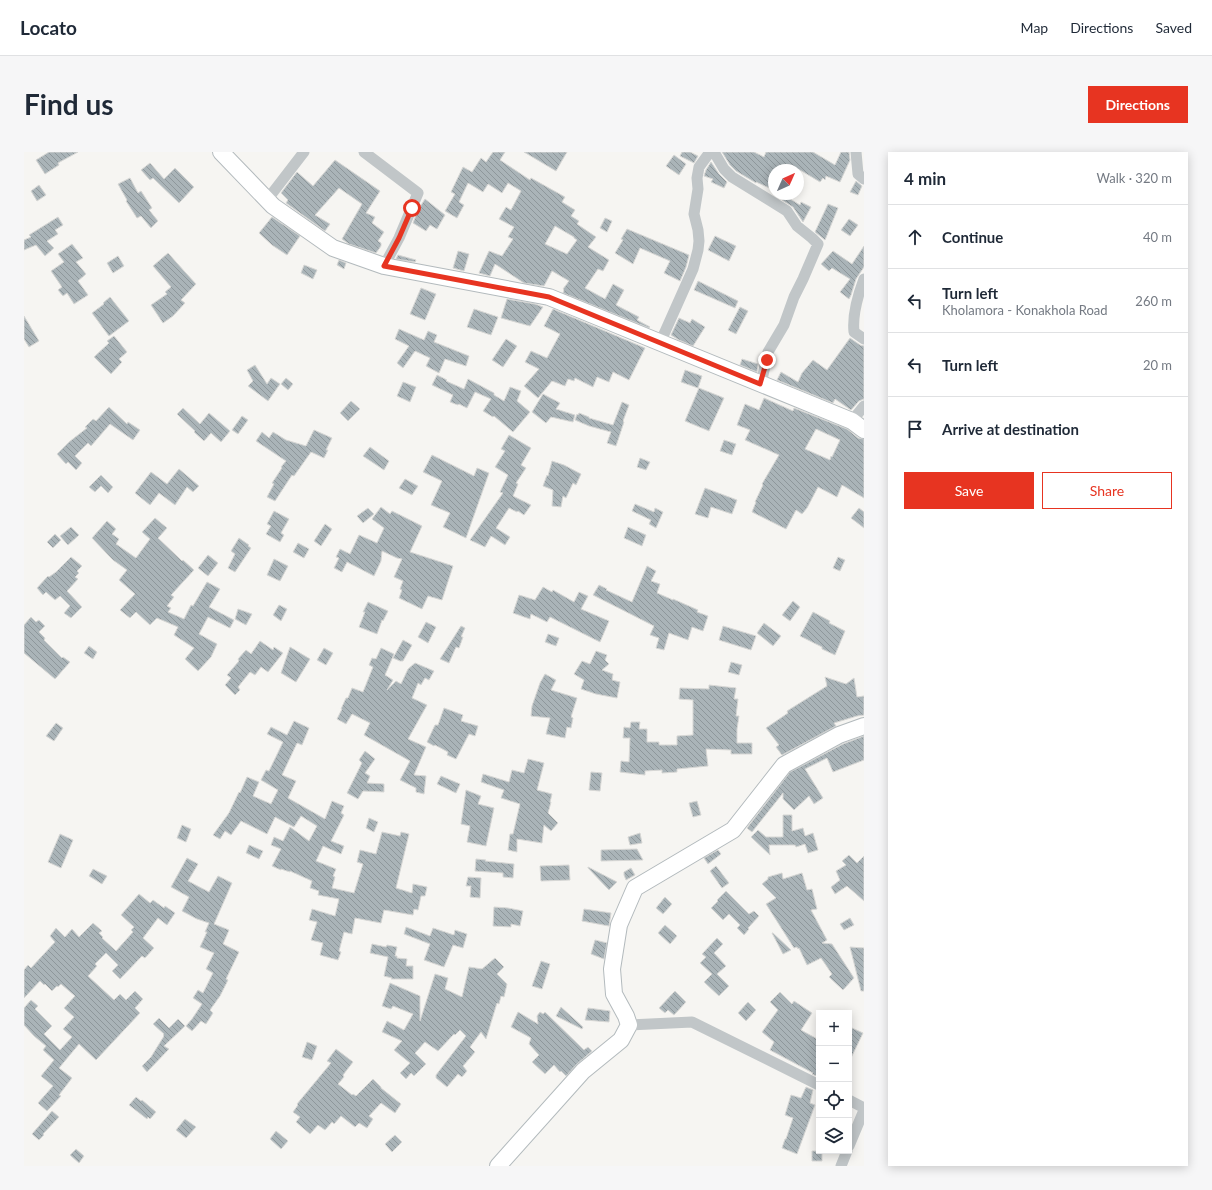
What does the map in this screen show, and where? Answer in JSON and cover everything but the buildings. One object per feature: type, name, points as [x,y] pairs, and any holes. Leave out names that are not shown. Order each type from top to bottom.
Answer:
[{"type":"main road","points":[[220,152],[273,206],[333,248],[384,266],[549,297],[858,426]]},
{"type":"main road","points":[[498,1166],[582,1071],[621,1040],[629,1025],[626,1016],[614,994],[612,968],[619,925],[635,888],[733,830],[784,765],[839,735],[864,726]]},
{"type":"street","points":[[267,200],[304,152]]},
{"type":"street","points":[[364,152],[418,193],[399,238],[384,266]]},
{"type":"street","points":[[660,343],[692,269],[698,250],[698,230],[694,214],[698,189],[697,178],[700,167],[710,152]]},
{"type":"street","points":[[714,152],[724,169],[732,177],[787,211],[797,226],[818,244],[813,258],[794,297],[784,325],[768,352],[760,384]]},
{"type":"street","points":[[856,152],[858,174],[864,179]]},
{"type":"street","points":[[864,279],[859,293],[853,325],[854,332],[864,339]]},
{"type":"street","points":[[858,426],[864,406]]},
{"type":"street","points":[[629,1025],[692,1022],[816,1084]]},
{"type":"street","points":[[852,1102],[864,1109],[852,1139]]},
{"type":"street","points":[[841,1166],[846,1154]]},
{"type":"route","points":[[412,208],[399,238],[384,266],[549,297],[760,384],[767,360]]}]
